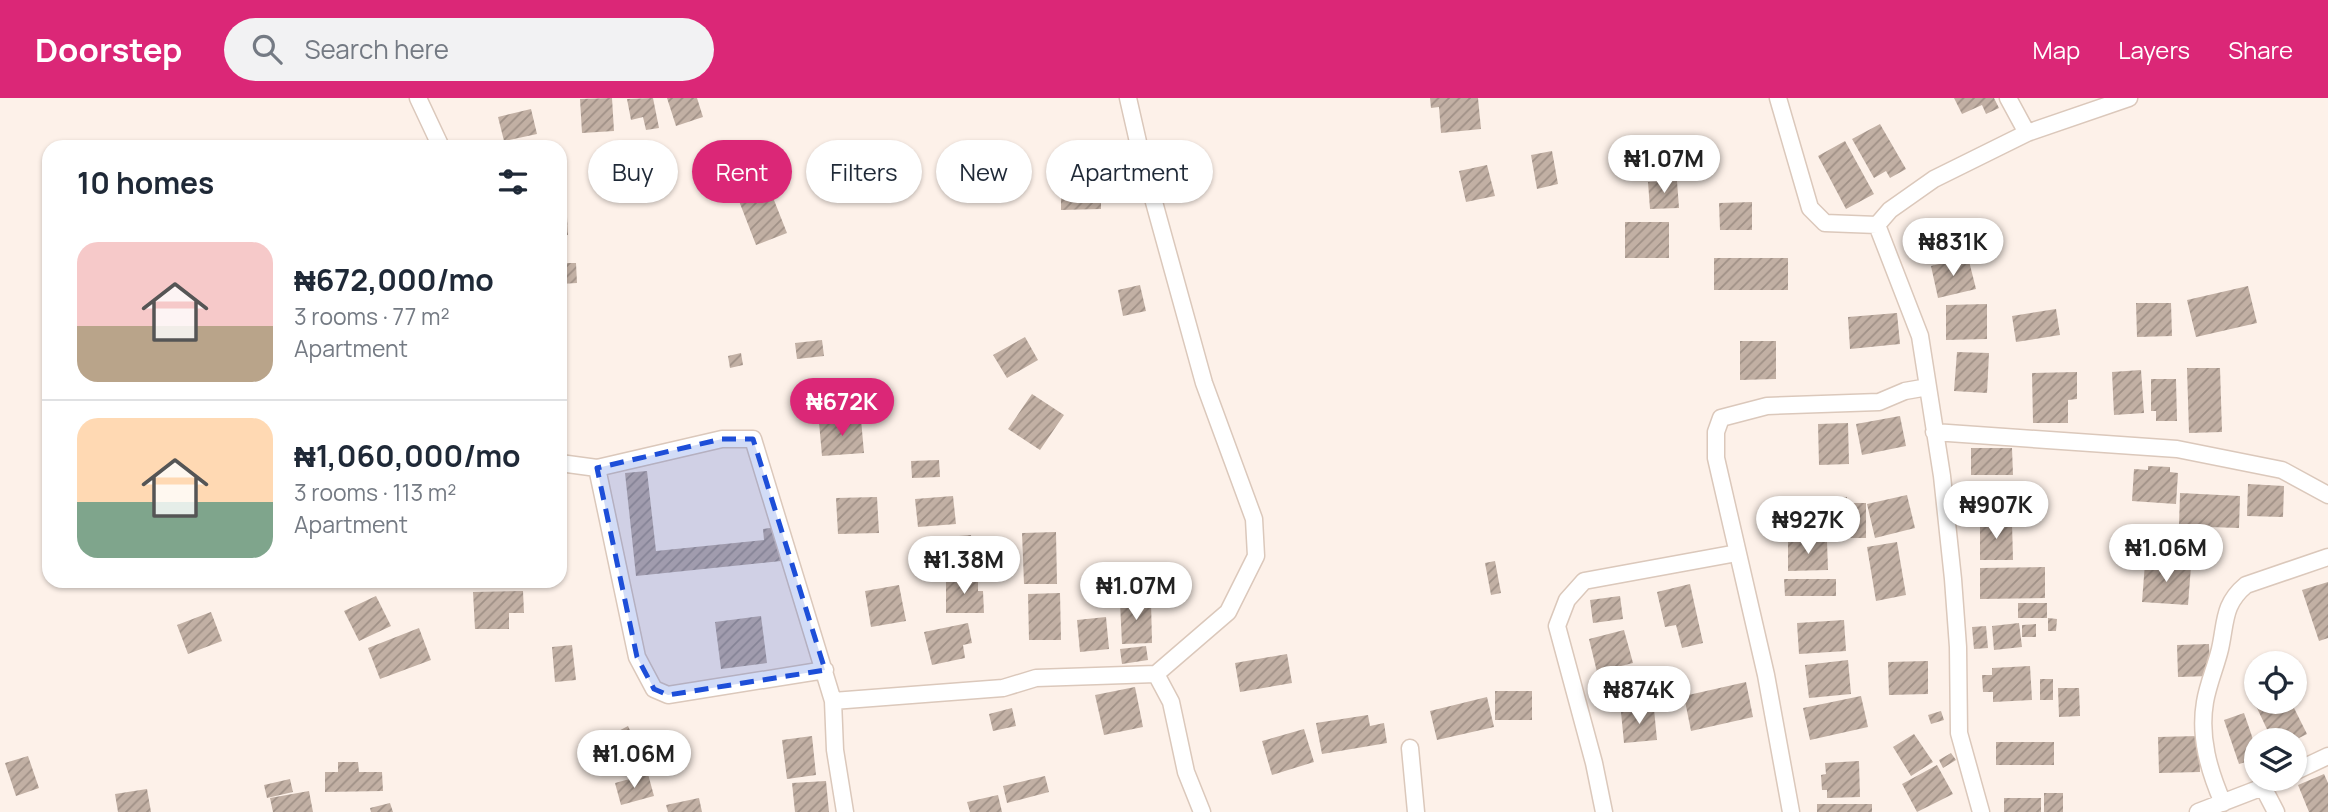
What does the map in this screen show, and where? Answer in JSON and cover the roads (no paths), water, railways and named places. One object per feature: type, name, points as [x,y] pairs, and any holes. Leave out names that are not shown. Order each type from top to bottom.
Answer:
[{"type":"street","points":[[418,98],[438,140]]},
{"type":"street","points":[[833,701],[1003,688],[1037,678],[1156,674],[1227,612],[1256,556],[1254,519],[1204,383],[1141,155],[1128,98]]},
{"type":"street","points":[[1778,98],[1810,208],[1825,223],[1877,225]]},
{"type":"street","points":[[2008,98],[2027,133]]},
{"type":"street","points":[[1877,225],[1890,210],[1934,179],[2027,133],[2129,98]]},
{"type":"street","points":[[1877,225],[1920,337],[1942,476],[1953,579],[1958,647],[1959,733],[1981,812]]},
{"type":"street","points":[[1791,812],[1766,675],[1716,458],[1716,432],[1721,418],[1767,406],[1879,402],[1905,391],[1928,387]]},
{"type":"street","points":[[1934,432],[2177,449],[2283,470],[2328,495]]},
{"type":"street","points":[[567,464],[597,468],[722,439],[753,439],[833,701],[835,750],[845,812]]},
{"type":"street","points":[[597,468],[637,657],[654,689],[668,695],[825,670]]},
{"type":"street","points":[[1604,812],[1594,763],[1557,625],[1567,600],[1584,581],[1737,553]]},
{"type":"street","points":[[2223,803],[2212,777],[2204,742],[2203,723],[2205,700],[2229,605],[2246,585],[2328,557]]},
{"type":"street","points":[[1156,674],[1171,702],[1186,772],[1199,811]]},
{"type":"street","points":[[1410,748],[1416,812]]},
{"type":"street","points":[[2307,766],[2328,757]]},
{"type":"street","points":[[2198,812],[2253,791]]},
{"type":"street","points":[[2265,791],[2276,812]]}]
